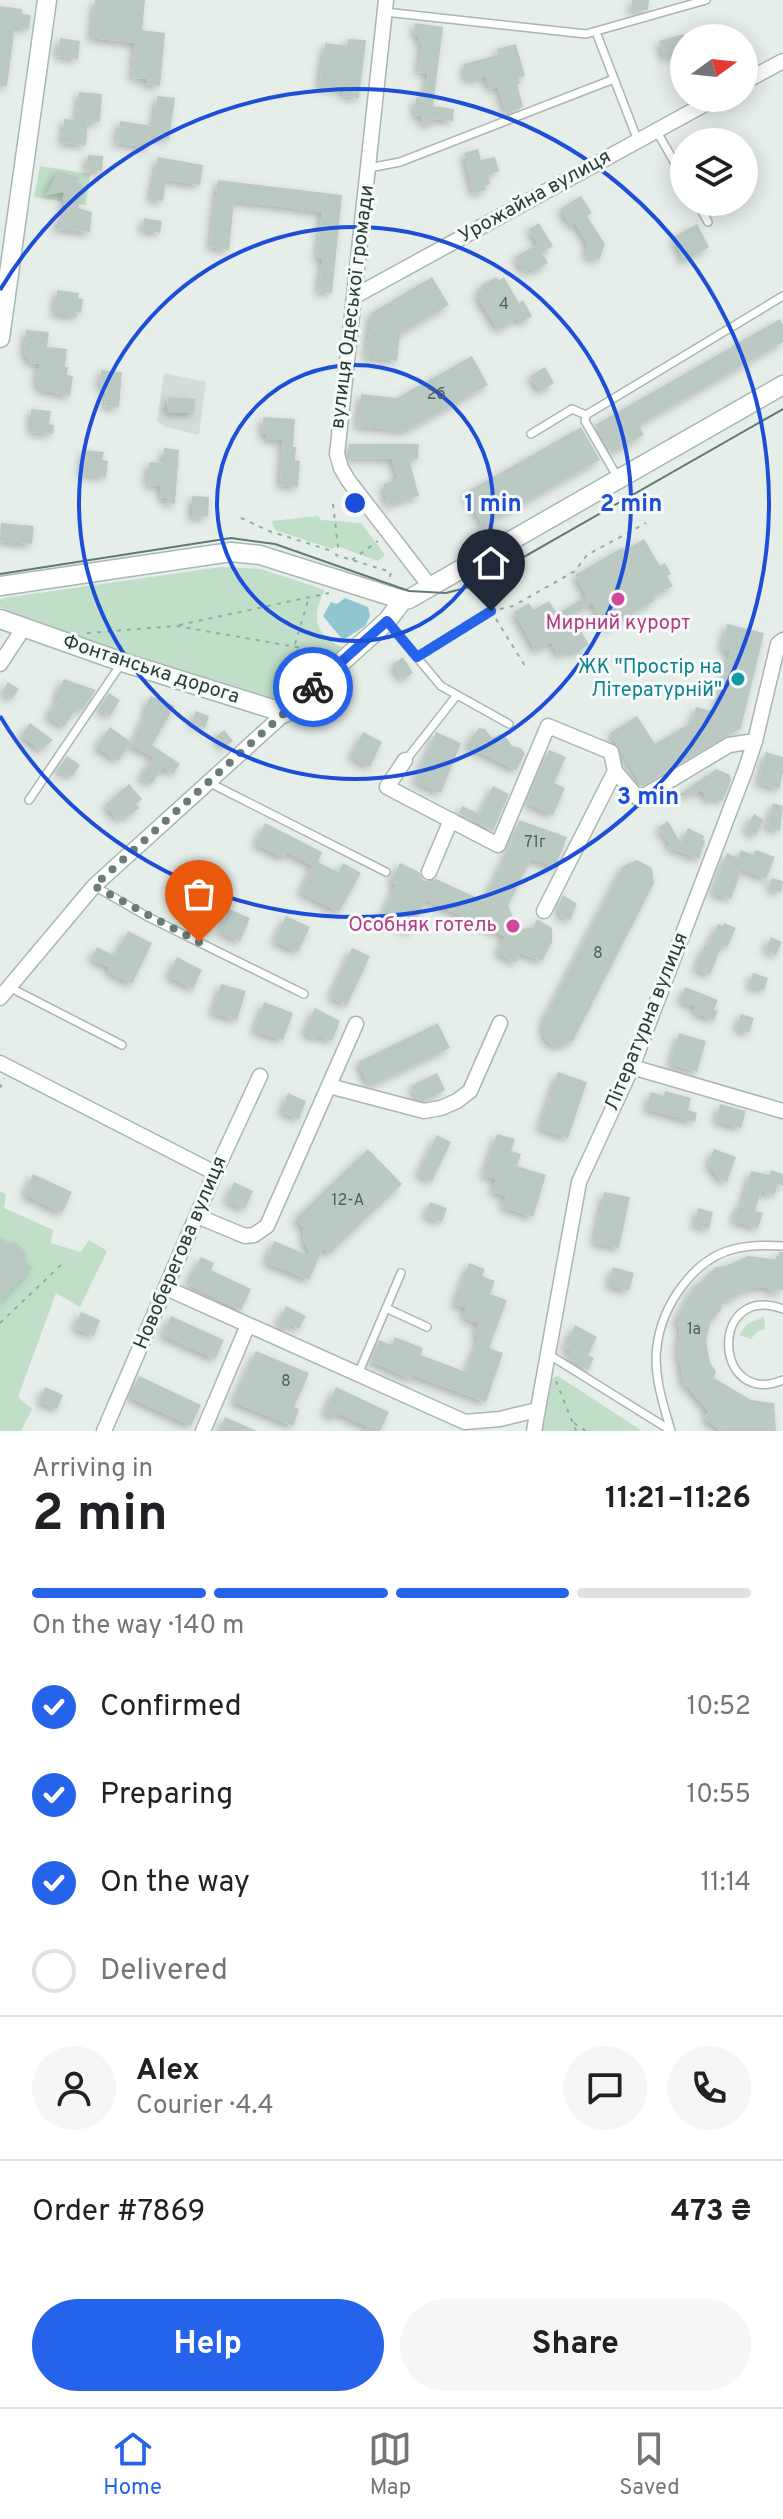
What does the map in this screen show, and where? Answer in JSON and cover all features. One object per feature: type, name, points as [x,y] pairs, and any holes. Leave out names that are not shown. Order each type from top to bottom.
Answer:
[{"type":"main road","points":[[0,338],[47,0]]},
{"type":"main road","points":[[0,586],[231,552],[260,555],[394,598],[429,585],[783,385]]},
{"type":"main road","points":[[285,713],[387,621],[394,598]]},
{"type":"main road","name":"Фонтанська дорога","points":[[0,619],[122,662],[285,713]]},
{"type":"street","name":"вулиця Одеської громади","points":[[386,6],[337,454],[348,480],[429,585]]},
{"type":"street","points":[[758,74],[783,61]]},
{"type":"street","name":"Урожайна вулиця","points":[[355,296],[690,112]]},
{"type":"street","points":[[0,664],[23,629]]},
{"type":"street","name":"Літературна вулиця","points":[[534,1431],[579,1182],[632,1067],[755,741],[778,644],[783,640]]},
{"type":"street","points":[[4,993],[94,886],[285,713]]},
{"type":"street","points":[[405,760],[387,787],[498,845],[548,726],[611,752],[615,771],[639,799],[729,745],[755,741]]},
{"type":"street","points":[[544,911],[615,771]]},
{"type":"street","points":[[429,872],[451,820]]},
{"type":"street","points":[[329,1086],[424,1111],[441,1108],[470,1091],[500,1023]]},
{"type":"street","points":[[197,1216],[245,1236],[254,1235],[267,1226],[356,1024]]},
{"type":"street","points":[[0,1063],[215,1173]]},
{"type":"street","points":[[632,1067],[783,1111]]},
{"type":"street","name":"Новоберегова вулиця","points":[[104,1431],[260,1076]]},
{"type":"street","points":[[166,1288],[465,1422],[500,1419],[537,1410]]},
{"type":"street","points":[[203,1431],[248,1325]]},
{"type":"lane","points":[[386,6],[586,34],[706,0]]},
{"type":"lane","points":[[596,32],[638,141]]},
{"type":"lane","points":[[369,168],[400,162],[614,79]]},
{"type":"lane","points":[[656,130],[670,154]]},
{"type":"lane","points":[[705,216],[708,222]]},
{"type":"lane","points":[[618,479],[585,421],[586,415],[783,296]]},
{"type":"lane","points":[[531,434],[572,409],[586,415]]},
{"type":"lane","points":[[417,657],[491,611]]},
{"type":"lane","points":[[387,621],[441,686],[509,724]]},
{"type":"lane","points":[[29,800],[122,662]]},
{"type":"lane","points":[[405,760],[457,695]]},
{"type":"lane","points":[[208,782],[386,872]]},
{"type":"lane","points":[[94,886],[148,917],[304,994]]},
{"type":"lane","points":[[4,993],[122,1045]]},
{"type":"lane","points":[[671,1431],[660,1396],[656,1347],[666,1312],[683,1285],[703,1265],[730,1250],[759,1245],[783,1246]]},
{"type":"lane","points":[[358,1374],[401,1273]]},
{"type":"lane","points":[[783,1309],[771,1305],[751,1308],[734,1321],[727,1342],[731,1363],[747,1379],[768,1384],[783,1380]]},
{"type":"lane","points":[[386,1308],[427,1327]]},
{"type":"lane","points":[[545,1358],[671,1431]]},
{"type":"path","points":[[333,504],[338,547],[336,555],[391,572],[394,598]]},
{"type":"path","points":[[241,518],[269,531],[337,552]]},
{"type":"path","points":[[525,666],[491,611],[513,606],[563,578],[575,571],[587,555],[646,523]]},
{"type":"path","points":[[352,560],[389,533]]},
{"type":"path","points":[[80,634],[177,626],[329,593]]},
{"type":"path","points":[[294,645],[309,595]]},
{"type":"path","points":[[177,626],[340,655]]},
{"type":"path","points":[[0,1323],[61,1265]]},
{"type":"path","points":[[545,1358],[576,1431]]},
{"type":"path","points":[[571,1431],[572,1422]]},
{"type":"path","points":[[572,1422],[586,1431]]},
{"type":"shaded area","points":[[164,373],[206,382],[199,435],[157,422]]},
{"type":"green space","points":[[40,166],[90,174],[86,205],[34,197]]},
{"type":"green space","points":[[318,516],[321,520],[361,523],[385,555],[378,561],[337,546],[332,549],[275,530],[272,521]]},
{"type":"green space","points":[[221,567],[261,569],[325,590],[318,609],[318,625],[327,638],[344,648],[297,693],[267,699],[48,627],[0,607],[0,600],[4,598]]},
{"type":"green space","points":[[0,1191],[6,1194],[4,1208],[53,1230],[51,1243],[81,1252],[89,1240],[107,1251],[80,1307],[56,1293],[18,1397],[32,1409],[21,1431],[0,1431]]},
{"type":"green space","points":[[764,1317],[765,1329],[751,1339],[739,1335],[747,1324]]},
{"type":"green space","points":[[558,1376],[642,1431],[534,1431],[541,1383]]},
{"type":"water","points":[[345,598],[368,607],[370,616],[365,626],[343,640],[323,616],[331,602],[337,604]]},
{"type":"building","points":[[95,0],[145,0],[142,30],[165,33],[160,86],[146,84],[146,79],[132,78],[135,43],[91,38]]},
{"type":"building","points":[[632,0],[649,0],[648,10],[631,11]]},
{"type":"building","points":[[0,6],[22,9],[22,14],[31,15],[29,29],[15,26],[7,86],[0,86]]},
{"type":"building","points":[[415,23],[443,27],[433,106],[454,109],[453,121],[433,119],[432,125],[421,123],[422,116],[414,115],[416,98],[424,99],[428,73],[418,72],[422,43],[418,42],[419,35],[414,34]]},
{"type":"building","points":[[60,38],[80,41],[78,59],[57,56]]},
{"type":"building","points":[[670,38],[670,56],[664,58],[659,41]]},
{"type":"building","points":[[348,39],[366,40],[359,98],[343,96],[344,90],[319,87],[325,43],[348,46]]},
{"type":"building","points":[[516,44],[525,76],[518,78],[520,84],[517,84],[523,107],[506,114],[498,87],[489,89],[486,76],[467,81],[463,64],[498,55],[497,49]]},
{"type":"building","points":[[79,92],[102,94],[100,122],[88,121],[86,145],[62,143],[64,119],[77,120]]},
{"type":"building","points":[[157,96],[175,98],[169,139],[150,136],[148,148],[116,143],[120,121],[153,126]]},
{"type":"building","points":[[478,149],[481,160],[495,157],[499,171],[488,175],[490,184],[484,186],[486,190],[473,194],[464,153]]},
{"type":"building","points":[[88,155],[103,156],[102,171],[86,170]]},
{"type":"building","points":[[158,157],[203,165],[200,185],[166,180],[163,201],[150,199]]},
{"type":"building","points":[[58,171],[80,178],[77,183],[85,187],[78,208],[92,212],[90,232],[57,229],[57,220],[63,221],[64,192],[46,195]]},
{"type":"building","points":[[218,180],[342,195],[332,293],[318,291],[323,259],[317,259],[322,212],[234,201],[229,250],[210,247]]},
{"type":"building","points":[[581,196],[592,213],[587,216],[605,244],[599,260],[585,256],[588,244],[575,223],[571,226],[560,209]]},
{"type":"building","points":[[144,218],[162,221],[160,233],[142,230]]},
{"type":"building","points":[[539,223],[553,246],[542,253],[548,263],[534,272],[531,268],[524,272],[515,257],[538,244],[529,229]]},
{"type":"building","points":[[697,224],[709,247],[684,262],[673,237]]},
{"type":"building","points":[[432,277],[449,305],[400,334],[397,361],[366,357],[371,313]]},
{"type":"building","points":[[496,277],[499,280],[504,277],[519,303],[523,300],[532,316],[521,323],[518,318],[498,330],[476,294],[482,290],[480,286]]},
{"type":"building","points":[[57,290],[79,293],[78,298],[83,299],[81,313],[76,312],[76,317],[54,313]]},
{"type":"building","points":[[780,319],[783,342],[639,425],[644,435],[611,453],[595,425]]},
{"type":"building","points":[[26,330],[49,332],[47,347],[67,349],[65,367],[68,367],[67,375],[73,376],[70,396],[41,390],[36,382],[40,364],[30,363],[24,352]]},
{"type":"building","points":[[472,356],[488,385],[406,431],[357,426],[361,394],[397,398]]},
{"type":"building","points":[[545,367],[554,383],[540,392],[530,376]]},
{"type":"building","points":[[101,370],[122,372],[119,407],[104,406],[106,389],[100,388]]},
{"type":"building","points":[[168,397],[195,399],[194,413],[167,412]]},
{"type":"building","points":[[31,409],[51,411],[49,424],[54,425],[53,434],[31,432]]},
{"type":"building","points":[[263,417],[295,419],[293,447],[296,447],[295,460],[300,461],[298,487],[280,485],[283,440],[266,440],[267,434],[262,434]]},
{"type":"building","points":[[581,427],[600,460],[483,526],[465,493]]},
{"type":"building","points":[[349,444],[419,444],[418,459],[409,459],[419,496],[388,505],[383,484],[398,479],[392,459],[349,458]]},
{"type":"building","points":[[164,448],[179,450],[175,504],[166,503],[166,498],[160,497],[161,486],[147,485],[149,462],[163,463]]},
{"type":"building","points":[[84,450],[104,452],[102,460],[108,461],[106,477],[81,474]]},
{"type":"building","points":[[192,496],[209,497],[208,516],[192,519]]},
{"type":"building","points":[[1,523],[34,526],[32,544],[0,541]]},
{"type":"building","name":"Мирний курорт","points":[[644,539],[660,566],[665,563],[673,586],[607,629],[592,603],[572,615],[589,645],[574,654],[571,650],[559,656],[551,642],[536,651],[514,612],[529,603],[533,610],[549,601],[557,614],[587,596],[575,575],[623,547],[624,551]]},
{"type":"building","name":"ЖК \"Простір на Літературній\"","points":[[727,624],[764,633],[741,728],[642,786],[610,733],[637,716],[655,744],[692,722],[696,707],[715,712],[730,651],[721,649]]},
{"type":"building","points":[[403,657],[413,673],[402,680],[392,665]]},
{"type":"building","points":[[64,679],[96,690],[82,710],[77,707],[64,727],[47,716],[60,696],[56,694]]},
{"type":"building","points":[[8,682],[19,689],[12,699],[2,692]]},
{"type":"building","points":[[109,693],[120,700],[110,716],[98,709]]},
{"type":"building","points":[[151,696],[175,706],[152,745],[180,764],[173,774],[163,767],[151,784],[140,777],[154,757],[131,746]]},
{"type":"building","points":[[196,711],[209,716],[205,728],[191,723]]},
{"type":"building","points":[[30,723],[53,740],[41,750],[21,736]]},
{"type":"building","points":[[110,727],[131,742],[118,761],[96,747]]},
{"type":"building","points":[[479,728],[485,729],[492,738],[500,734],[505,736],[512,746],[521,748],[525,754],[516,770],[466,746]]},
{"type":"building","points":[[224,730],[233,741],[224,748],[215,737]]},
{"type":"building","points":[[363,732],[382,742],[370,767],[351,757]]},
{"type":"building","points":[[436,732],[461,743],[441,793],[415,782]]},
{"type":"building","points":[[549,750],[566,757],[554,783],[565,788],[553,815],[526,803]]},
{"type":"building","points":[[766,752],[783,757],[779,789],[758,783]]},
{"type":"building","points":[[67,756],[80,765],[72,777],[57,770]]},
{"type":"building","points":[[716,769],[730,775],[731,781],[722,802],[715,797],[708,802],[702,790],[682,797],[680,794]]},
{"type":"building","points":[[129,784],[142,799],[136,804],[139,808],[118,820],[105,805]]},
{"type":"building","points":[[493,786],[509,794],[493,831],[459,813],[462,806],[480,814]]},
{"type":"building","points":[[773,803],[783,806],[780,831],[767,828]]},
{"type":"building","points":[[754,814],[764,820],[755,836],[745,829]]},
{"type":"building","points":[[519,820],[567,837],[555,867],[531,859],[508,905],[518,929],[533,928],[537,919],[552,928],[552,942],[542,961],[520,953],[516,963],[497,953],[505,936],[426,900],[411,932],[381,918],[396,884],[391,882],[400,863],[419,872],[424,881],[436,879],[484,901]]},
{"type":"building","points":[[668,821],[681,844],[688,828],[704,836],[699,859],[668,847],[670,843],[658,828]]},
{"type":"building","points":[[265,823],[322,852],[318,862],[338,872],[343,863],[361,873],[339,912],[300,892],[313,866],[287,852],[284,858],[255,844]]},
{"type":"building","points":[[741,850],[753,855],[756,850],[775,857],[766,879],[742,869],[731,899],[712,893],[727,853],[738,858]]},
{"type":"building","points":[[637,860],[652,868],[654,883],[573,1041],[556,1047],[545,1040],[542,1023],[623,866]]},
{"type":"building","points":[[772,878],[783,881],[781,892],[769,889]]},
{"type":"building","points":[[563,895],[577,904],[570,920],[561,917],[558,905]]},
{"type":"building","points":[[229,909],[250,918],[240,941],[219,932]]},
{"type":"building","points":[[286,916],[310,927],[298,952],[274,941]]},
{"type":"building","points":[[724,923],[736,928],[727,947],[722,945],[710,975],[695,969],[718,924],[723,926]]},
{"type":"building","points":[[128,931],[152,943],[132,984],[91,959],[97,947],[115,956]]},
{"type":"building","points":[[771,937],[782,942],[776,955],[765,950]]},
{"type":"building","points":[[352,948],[370,956],[347,1005],[330,997]]},
{"type":"building","points":[[177,957],[202,970],[193,989],[168,976]]},
{"type":"building","points":[[753,973],[768,978],[764,990],[749,986]]},
{"type":"building","points":[[221,984],[246,991],[237,1020],[212,1013]]},
{"type":"building","points":[[685,987],[718,1000],[714,1020],[694,1012],[696,1007],[680,1001]]},
{"type":"building","points":[[264,1002],[293,1013],[283,1040],[254,1031]]},
{"type":"building","points":[[315,1008],[340,1021],[332,1041],[320,1036],[312,1038],[304,1032]]},
{"type":"building","points":[[741,1014],[754,1018],[749,1033],[736,1028]]},
{"type":"building","points":[[438,1023],[450,1048],[369,1086],[358,1062]]},
{"type":"building","points":[[679,1033],[706,1041],[697,1072],[670,1064]]},
{"type":"building","points":[[558,1072],[587,1082],[568,1138],[539,1128]]},
{"type":"building","points":[[437,1073],[445,1090],[424,1101],[417,1099],[411,1086]]},
{"type":"building","points":[[665,1091],[691,1098],[688,1110],[697,1113],[695,1122],[646,1109],[651,1092],[664,1096]]},
{"type":"building","points":[[288,1093],[306,1101],[299,1119],[281,1112]]},
{"type":"building","points":[[720,1104],[746,1111],[741,1128],[716,1121]]},
{"type":"building","points":[[497,1134],[515,1139],[511,1151],[521,1154],[517,1166],[546,1175],[533,1217],[502,1207],[506,1196],[492,1192],[496,1179],[483,1175]]},
{"type":"building","points":[[437,1135],[451,1142],[432,1181],[418,1174]]},
{"type":"building","points":[[368,1149],[402,1184],[329,1254],[323,1248],[309,1280],[265,1262],[274,1241],[310,1256],[303,1237],[304,1228],[295,1219]]},
{"type":"building","points":[[714,1149],[736,1157],[727,1182],[720,1180],[708,1164]]},
{"type":"building","points":[[771,1170],[783,1174],[783,1186],[778,1184],[774,1195],[761,1191],[755,1211],[763,1213],[758,1228],[733,1221],[738,1206],[741,1207],[751,1171],[770,1175]]},
{"type":"building","points":[[33,1174],[72,1192],[62,1213],[24,1194]]},
{"type":"building","points":[[234,1182],[253,1191],[245,1209],[226,1201]]},
{"type":"building","points":[[604,1192],[630,1197],[619,1248],[594,1243]]},
{"type":"building","points":[[430,1202],[447,1208],[442,1222],[425,1216]]},
{"type":"building","points":[[698,1208],[713,1212],[709,1229],[694,1225]]},
{"type":"building","points":[[0,1237],[11,1247],[16,1242],[26,1253],[22,1258],[32,1267],[0,1301]]},
{"type":"building","points":[[783,1252],[783,1290],[773,1292],[767,1288],[753,1288],[722,1302],[721,1310],[711,1320],[706,1341],[710,1363],[716,1371],[714,1378],[751,1400],[774,1403],[776,1431],[721,1431],[704,1418],[709,1412],[684,1385],[678,1352],[680,1326],[677,1318],[694,1286],[716,1267],[748,1256],[775,1259]]},
{"type":"building","points":[[201,1257],[214,1263],[211,1270],[251,1289],[241,1310],[187,1284]]},
{"type":"building","points":[[469,1263],[485,1269],[482,1276],[495,1281],[490,1294],[507,1300],[489,1348],[503,1353],[486,1402],[412,1375],[411,1379],[370,1361],[379,1340],[392,1345],[395,1337],[423,1348],[421,1355],[466,1372],[479,1337],[474,1335],[479,1323],[463,1318],[466,1308],[454,1304]]},
{"type":"building","points":[[613,1267],[634,1273],[629,1291],[608,1285]]},
{"type":"building","points":[[286,1306],[306,1316],[299,1329],[290,1324],[287,1329],[277,1324]]},
{"type":"building","points":[[81,1312],[100,1320],[94,1336],[74,1328]]},
{"type":"building","points":[[171,1316],[224,1340],[215,1359],[162,1335]]},
{"type":"building","points":[[575,1325],[597,1337],[588,1355],[594,1358],[588,1370],[567,1358],[571,1351],[564,1347]]},
{"type":"building","points":[[256,1351],[309,1373],[294,1407],[299,1409],[293,1426],[233,1402]]},
{"type":"building","points":[[139,1376],[201,1405],[191,1426],[129,1397]]},
{"type":"building","points":[[45,1387],[63,1395],[57,1409],[39,1402]]},
{"type":"building","points":[[336,1387],[389,1412],[380,1431],[366,1431],[368,1427],[337,1413],[335,1418],[324,1413]]},
{"type":"building","points":[[225,1417],[257,1431],[219,1431]]},
{"type":"tram line","points":[[0,574],[231,538],[275,544],[409,591],[446,593],[469,587],[494,574],[783,409]]},
{"type":"way so far","points":[[199,942],[94,886],[313,687]]},
{"type":"place","name":"Мирний курорт","points":[[618,599]]},
{"type":"place","name":"ЖК \"Простір на Літературній\"","points":[[738,679]]},
{"type":"place","name":"Особняк готель","points":[[513,926]]},
{"type":"route","points":[[313,687],[387,621],[417,657],[491,611]]}]
